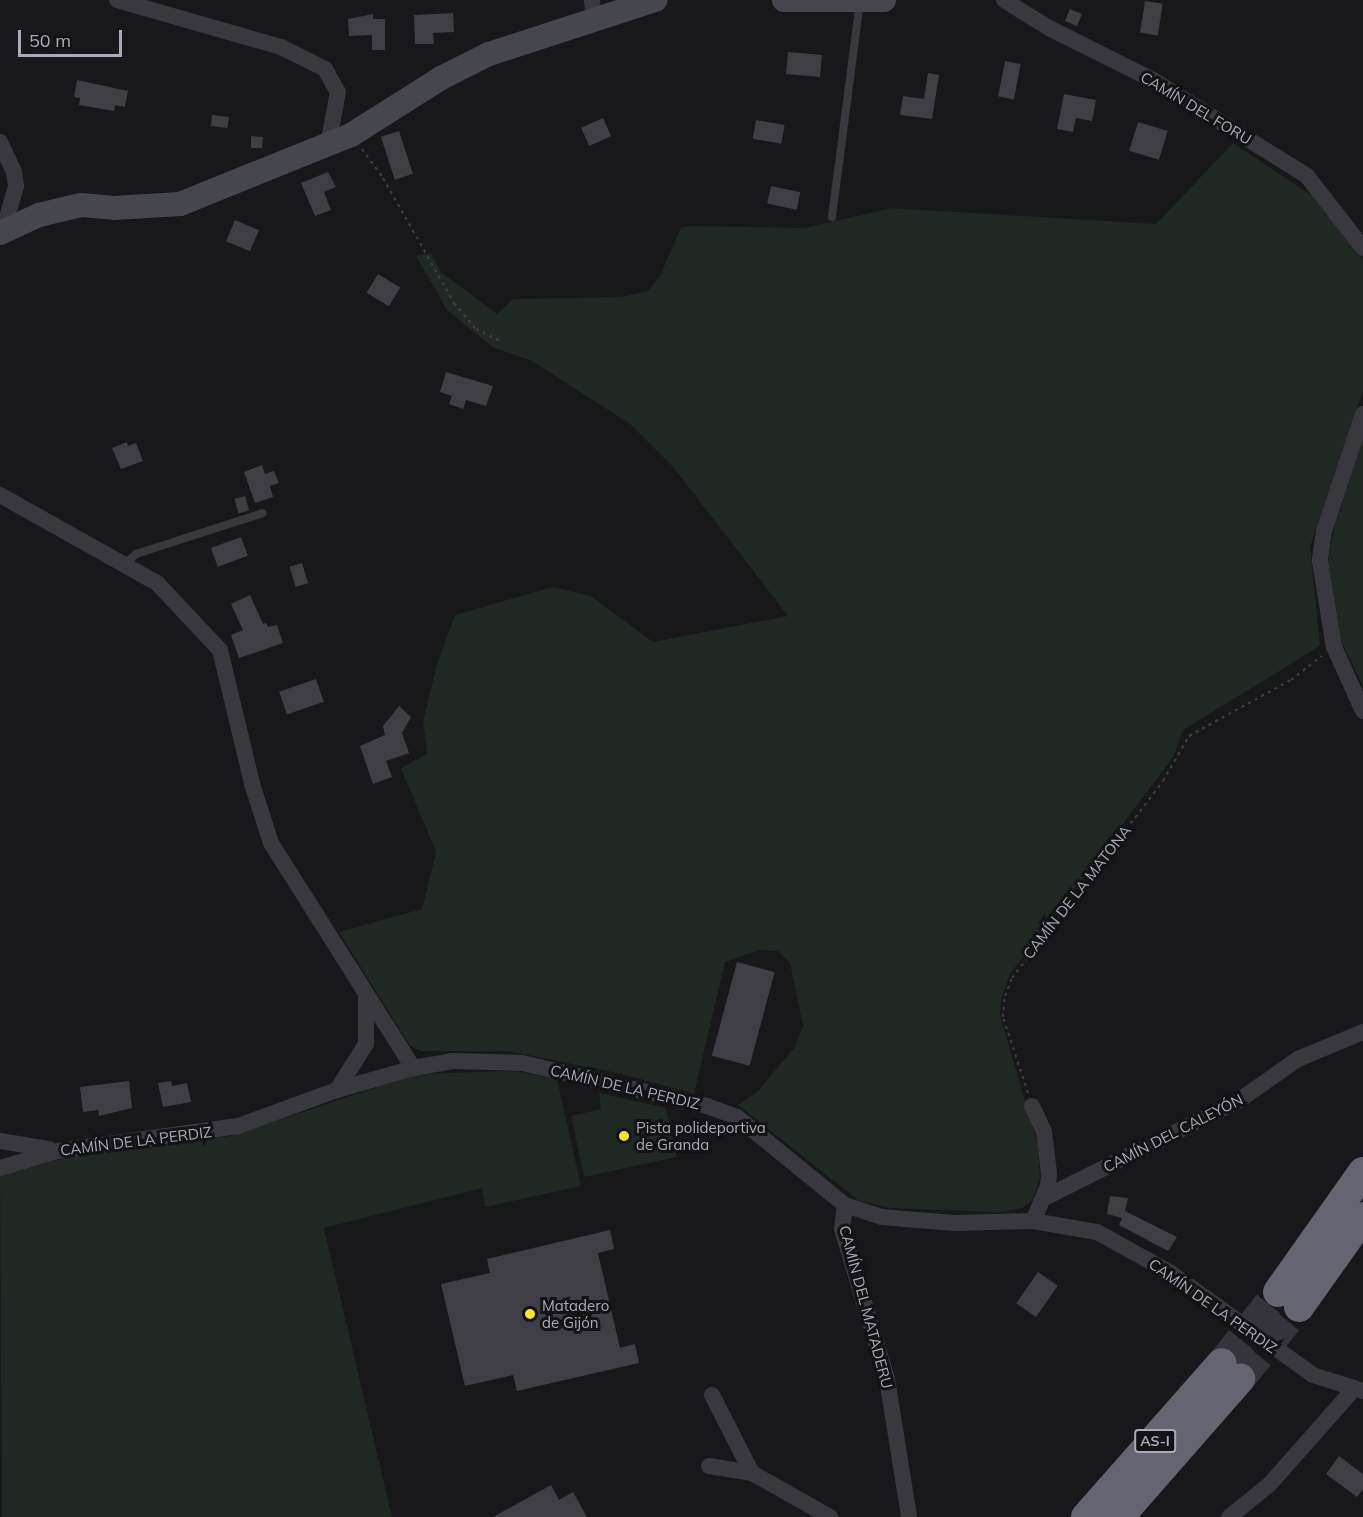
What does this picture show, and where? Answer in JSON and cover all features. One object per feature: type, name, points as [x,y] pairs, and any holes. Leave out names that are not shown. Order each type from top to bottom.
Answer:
[{"type":"highway","points":[[1363,1172],[1288,1299],[1363,1217]]},
{"type":"highway","name":"AS-I","points":[[1086,1517],[1231,1371],[1119,1517]]},
{"type":"street","points":[[117,0],[281,47],[325,69],[338,92],[328,145]]},
{"type":"street","points":[[2,232],[39,215],[81,205],[114,208],[180,204],[351,135],[441,78],[489,54],[593,10],[655,0]]},
{"type":"street","points":[[784,0],[885,0]]},
{"type":"street","name":"CAMÍN DEL FORU","points":[[1004,0],[1049,28],[1153,80],[1307,176],[1363,248]]},
{"type":"street","points":[[0,142],[14,172],[16,186],[2,232]]},
{"type":"street","points":[[1363,414],[1320,547],[1328,626],[1334,647],[1363,711]]},
{"type":"street","points":[[0,495],[157,583],[220,650],[253,787],[271,843],[413,1068]]},
{"type":"street","points":[[337,1090],[366,1044],[369,1024],[365,991]]},
{"type":"street","name":"CAMÍN DEL CALEYÓN","points":[[1044,1198],[1238,1101],[1298,1059],[1363,1032]]},
{"type":"street","name":"CAMÍN DE LA PERDIZ","points":[[0,1168],[58,1150],[238,1126],[337,1090],[413,1068],[452,1061],[522,1063],[707,1106],[736,1117],[845,1205],[881,1217],[955,1223],[1033,1221],[1097,1232],[1172,1274],[1313,1375],[1358,1391]]},
{"type":"street","points":[[1032,1106],[1044,1132],[1049,1173],[1044,1198],[1033,1221]]},
{"type":"street","points":[[0,1141],[58,1150]]},
{"type":"street","name":"CAMÍN DEL MATADERU","points":[[845,1205],[842,1229],[887,1379],[909,1517]]},
{"type":"street","points":[[1229,1517],[1269,1485],[1358,1391]]},
{"type":"street","points":[[712,1395],[752,1473]]},
{"type":"street","points":[[709,1466],[752,1473],[830,1517]]},
{"type":"lane","points":[[832,217],[860,0]]},
{"type":"lane","points":[[125,564],[136,554],[263,513]]},
{"type":"path","points":[[351,135],[383,178],[454,303],[476,329],[501,341]]},
{"type":"path","name":"CAMÍN DE LA MATONA","points":[[1032,1106],[1003,1017],[1005,996],[1012,978],[1163,781],[1189,736],[1291,680],[1334,647]]},
{"type":"shaded area","points":[[1233,143],[1323,203],[1363,260],[1363,391],[1310,547],[1320,646],[1183,730],[1174,756],[1010,974],[1001,999],[1000,1015],[1038,1146],[1040,1178],[1032,1201],[1022,1208],[998,1212],[889,1208],[858,1200],[738,1105],[757,1092],[795,1047],[803,1026],[790,963],[778,951],[759,950],[725,962],[694,1094],[622,1074],[508,1051],[421,1051],[410,1046],[339,932],[422,909],[436,852],[401,768],[427,754],[423,721],[437,664],[455,615],[553,587],[591,596],[653,642],[788,616],[674,468],[630,424],[532,361],[492,347],[447,310],[416,256],[431,253],[441,272],[497,314],[513,299],[621,297],[648,291],[660,276],[681,227],[804,228],[892,208],[1156,224]]},
{"type":"shaded area","points":[[1363,439],[1363,686],[1339,637],[1328,562],[1334,529]]},
{"type":"shaded area","points":[[514,1071],[557,1079],[581,1186],[485,1207],[482,1188],[324,1228],[392,1517],[2,1517],[0,1176],[76,1155],[231,1136],[417,1074]]},
{"type":"shaded area","name":"Pista polideportiva de Granda","points":[[599,1093],[666,1108],[677,1157],[584,1177],[571,1116],[601,1109]]},
{"type":"building","points":[[1145,1],[1163,4],[1158,35],[1140,33]]},
{"type":"building","points":[[1070,9],[1082,14],[1077,26],[1065,21]]},
{"type":"building","points":[[453,13],[454,32],[433,33],[434,44],[415,44],[414,15]]},
{"type":"building","points":[[373,14],[373,19],[385,19],[385,50],[372,50],[372,35],[349,36],[348,19]]},
{"type":"building","points":[[788,52],[822,55],[820,77],[786,74]]},
{"type":"building","points":[[1005,61],[1021,64],[1014,99],[998,96]]},
{"type":"building","points":[[928,73],[939,75],[932,119],[900,115],[903,96],[924,99]]},
{"type":"building","points":[[77,80],[128,91],[125,107],[115,105],[114,111],[79,105],[80,98],[74,97]]},
{"type":"building","points":[[1064,94],[1096,100],[1092,121],[1076,118],[1073,132],[1057,129]]},
{"type":"building","points":[[212,115],[229,117],[228,128],[211,126]]},
{"type":"building","points":[[603,118],[611,136],[589,146],[581,128]]},
{"type":"building","points":[[756,120],[785,125],[781,144],[753,139]]},
{"type":"building","points":[[1138,122],[1168,131],[1159,160],[1129,151]]},
{"type":"building","points":[[399,131],[413,174],[395,180],[381,137]]},
{"type":"building","points":[[251,136],[263,137],[262,148],[251,148]]},
{"type":"building","points":[[328,172],[336,187],[324,192],[331,210],[315,216],[301,183]]},
{"type":"building","points":[[771,186],[800,192],[797,210],[767,204]]},
{"type":"building","points":[[235,220],[259,230],[250,251],[226,241]]},
{"type":"building","points":[[378,274],[400,287],[389,306],[367,293]]},
{"type":"building","points":[[446,372],[493,386],[486,406],[466,400],[463,409],[449,404],[452,396],[440,392]]},
{"type":"building","points":[[127,442],[128,446],[136,443],[143,461],[121,469],[112,448]]},
{"type":"building","points":[[262,465],[265,474],[274,471],[279,483],[270,486],[273,497],[255,503],[244,472]]},
{"type":"building","points":[[245,496],[249,510],[239,513],[234,499]]},
{"type":"building","points":[[241,537],[248,556],[218,567],[211,548]]},
{"type":"building","points":[[302,563],[308,583],[296,587],[290,567]]},
{"type":"building","points":[[250,595],[263,624],[266,623],[268,627],[277,625],[283,643],[239,658],[231,635],[243,630],[231,604]]},
{"type":"building","points":[[316,679],[324,702],[287,714],[279,692]]},
{"type":"building","points":[[399,706],[411,717],[402,733],[409,753],[386,761],[392,777],[373,784],[360,746],[385,735],[383,726]]},
{"type":"building","points":[[737,962],[775,972],[750,1066],[712,1056]]},
{"type":"building","points":[[129,1081],[132,1108],[99,1116],[98,1110],[83,1112],[80,1087]]},
{"type":"building","points":[[171,1081],[172,1086],[187,1083],[191,1102],[163,1107],[158,1083]]},
{"type":"building","points":[[1110,1196],[1128,1198],[1125,1211],[1177,1237],[1168,1251],[1119,1225],[1122,1218],[1107,1214]]},
{"type":"building","name":"Matadero de Gijón","points":[[610,1230],[614,1249],[598,1253],[620,1348],[635,1344],[639,1363],[517,1391],[513,1375],[465,1386],[441,1284],[490,1273],[487,1259]]},
{"type":"building","points":[[1038,1272],[1058,1286],[1036,1317],[1016,1303]]},
{"type":"building","points":[[1339,1456],[1363,1474],[1363,1489],[1357,1497],[1326,1474]]},
{"type":"building","points":[[551,1485],[559,1500],[573,1492],[587,1517],[493,1517]]},
{"type":"tunnel","points":[[1222,1363],[1278,1292]]},
{"type":"tunnel","points":[[1240,1379],[1299,1307]]},
{"type":"place","name":"Pista polideportiva de Granda","points":[[624,1136]]},
{"type":"place","name":"Matadero de Gijón","points":[[530,1314]]}]
